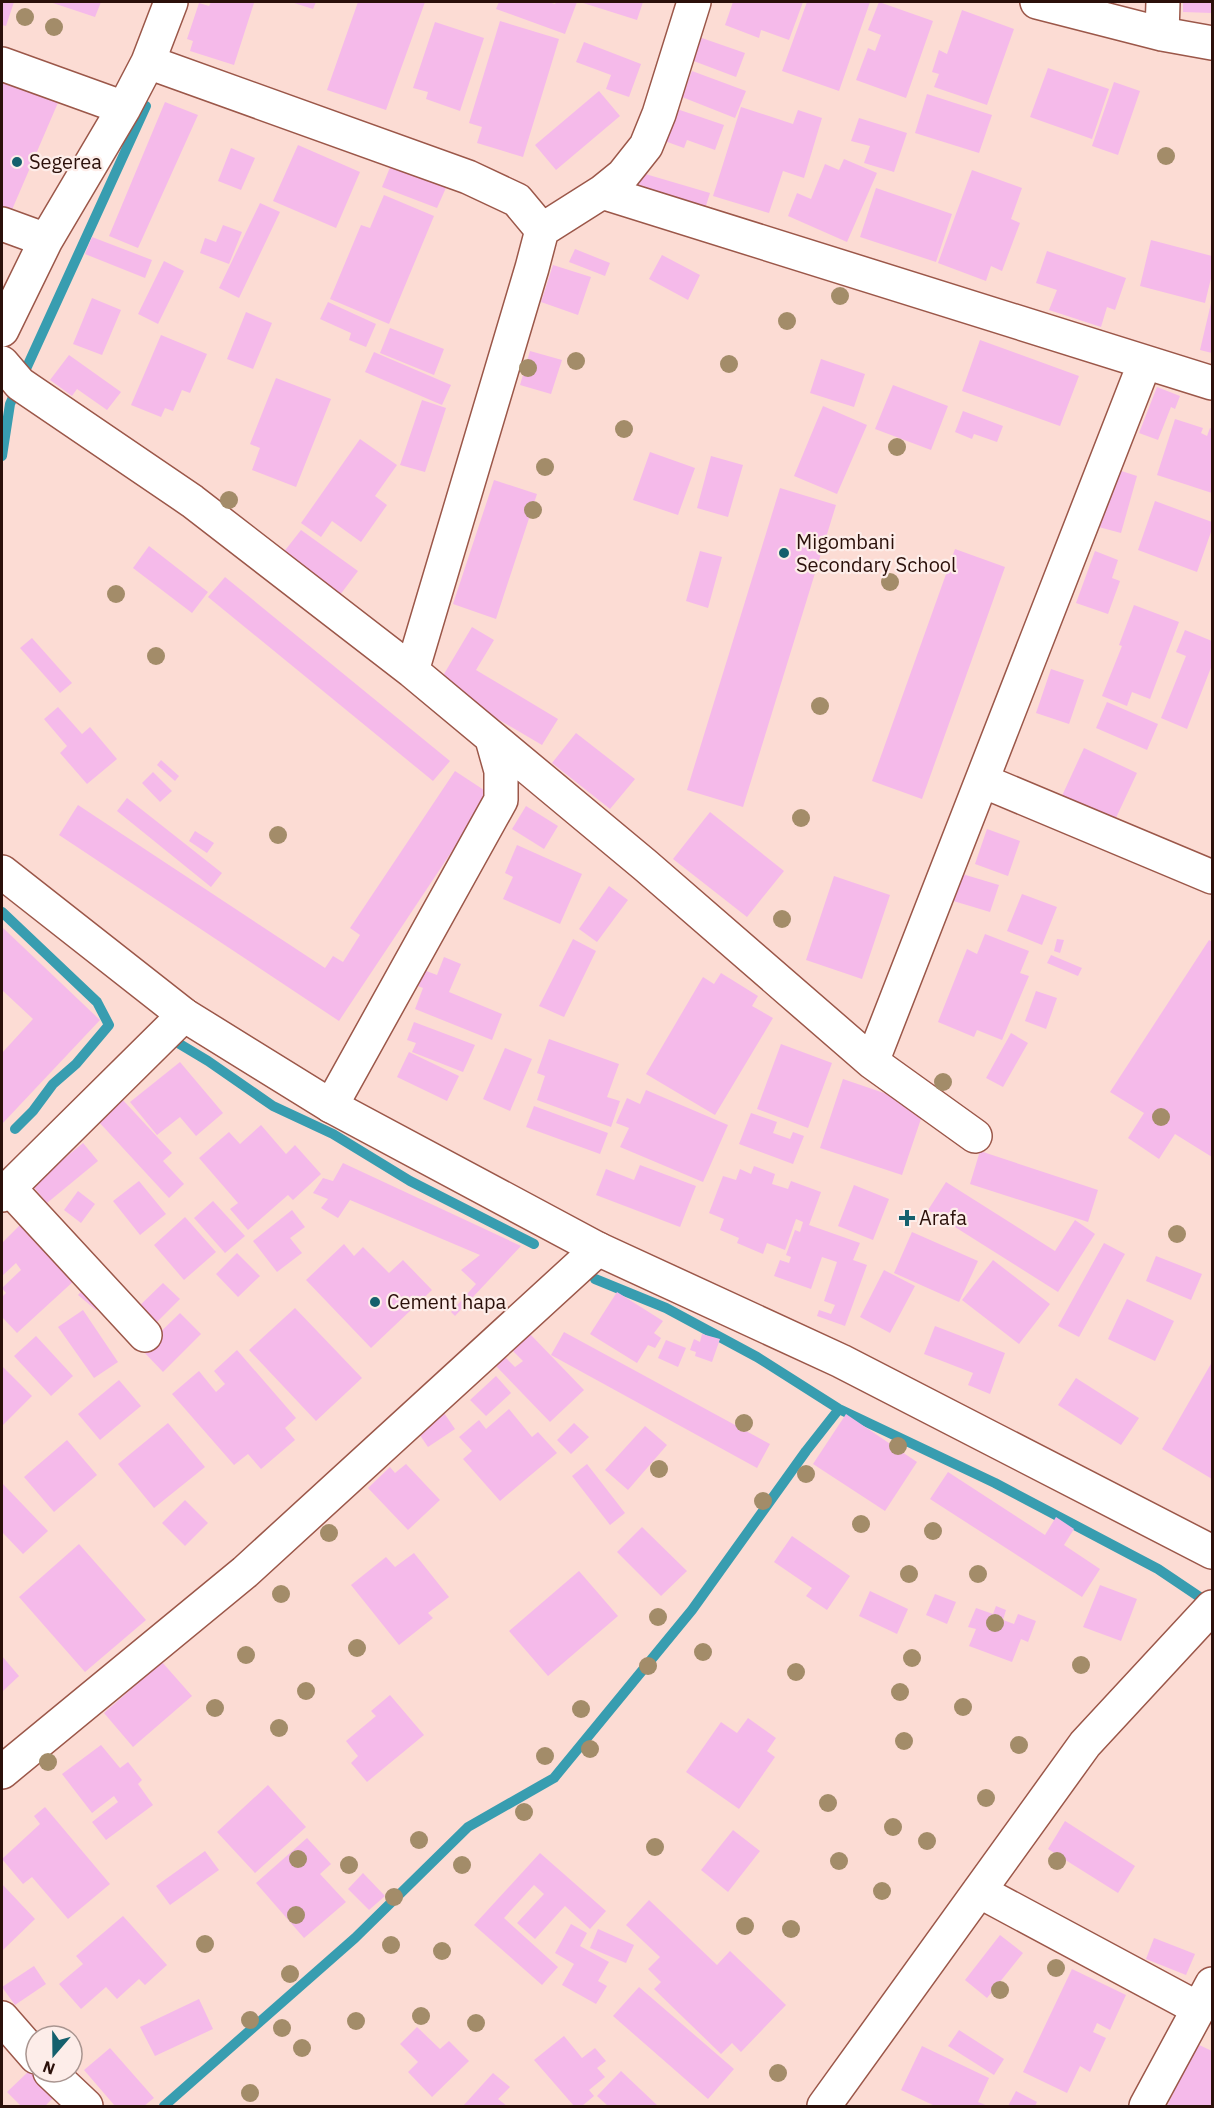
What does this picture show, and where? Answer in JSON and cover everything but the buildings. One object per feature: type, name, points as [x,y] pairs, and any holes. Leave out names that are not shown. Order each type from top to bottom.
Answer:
[{"type":"street","points":[[2,330],[46,240],[124,108],[148,62],[171,2]]},
{"type":"street","points":[[412,671],[542,230],[602,192],[623,175],[646,146],[659,114],[694,2]]},
{"type":"street","points":[[1037,2],[1162,34],[1212,43]]},
{"type":"street","points":[[1162,34],[1163,2]]},
{"type":"street","points":[[148,62],[468,177],[517,200],[542,230]]},
{"type":"street","points":[[2,64],[124,108]]},
{"type":"street","points":[[602,192],[1212,383]]},
{"type":"street","points":[[2,224],[46,240]]},
{"type":"street","points":[[872,1062],[1145,362]]},
{"type":"street","points":[[2,363],[20,384],[192,501],[412,671],[645,865],[872,1062],[975,1136]]},
{"type":"street","points":[[331,1106],[501,800],[501,771],[492,739]]},
{"type":"street","points":[[983,781],[1212,877]]},
{"type":"street","points":[[2,872],[184,1015],[331,1106],[598,1249],[841,1361],[1212,1552]]},
{"type":"street","points":[[145,1335],[5,1192],[184,1015]]},
{"type":"street","points":[[2,1772],[245,1572],[598,1249]]},
{"type":"street","points":[[824,2106],[1085,1744],[1212,1608]]},
{"type":"street","points":[[979,1891],[1206,1996],[1146,2106]]},
{"type":"street","points":[[2,2018],[24,2043]]},
{"type":"street","points":[[63,2084],[86,2106]]},
{"type":"waterway","points":[[2,456],[10,404],[146,106],[132,101]]},
{"type":"waterway","points":[[2,912],[97,1002],[109,1025],[76,1064],[53,1084],[33,1111],[15,1129]]},
{"type":"waterway","points":[[168,1037],[208,1061],[273,1106],[333,1134],[410,1181],[534,1244]]},
{"type":"waterway","points":[[595,1279],[666,1308],[757,1357],[839,1409],[995,1483],[1158,1569],[1210,1604]]},
{"type":"waterway","points":[[164,2106],[355,1938],[468,1827],[554,1778],[692,1610],[806,1451],[839,1409]]},
{"type":"place","name":"Segerea","points":[[17,162]]},
{"type":"place","name":"Migombani Secondary School","points":[[784,553]]},
{"type":"place","name":"Arafa","points":[[907,1218]]},
{"type":"place","name":"Cement hapa","points":[[375,1302]]}]
